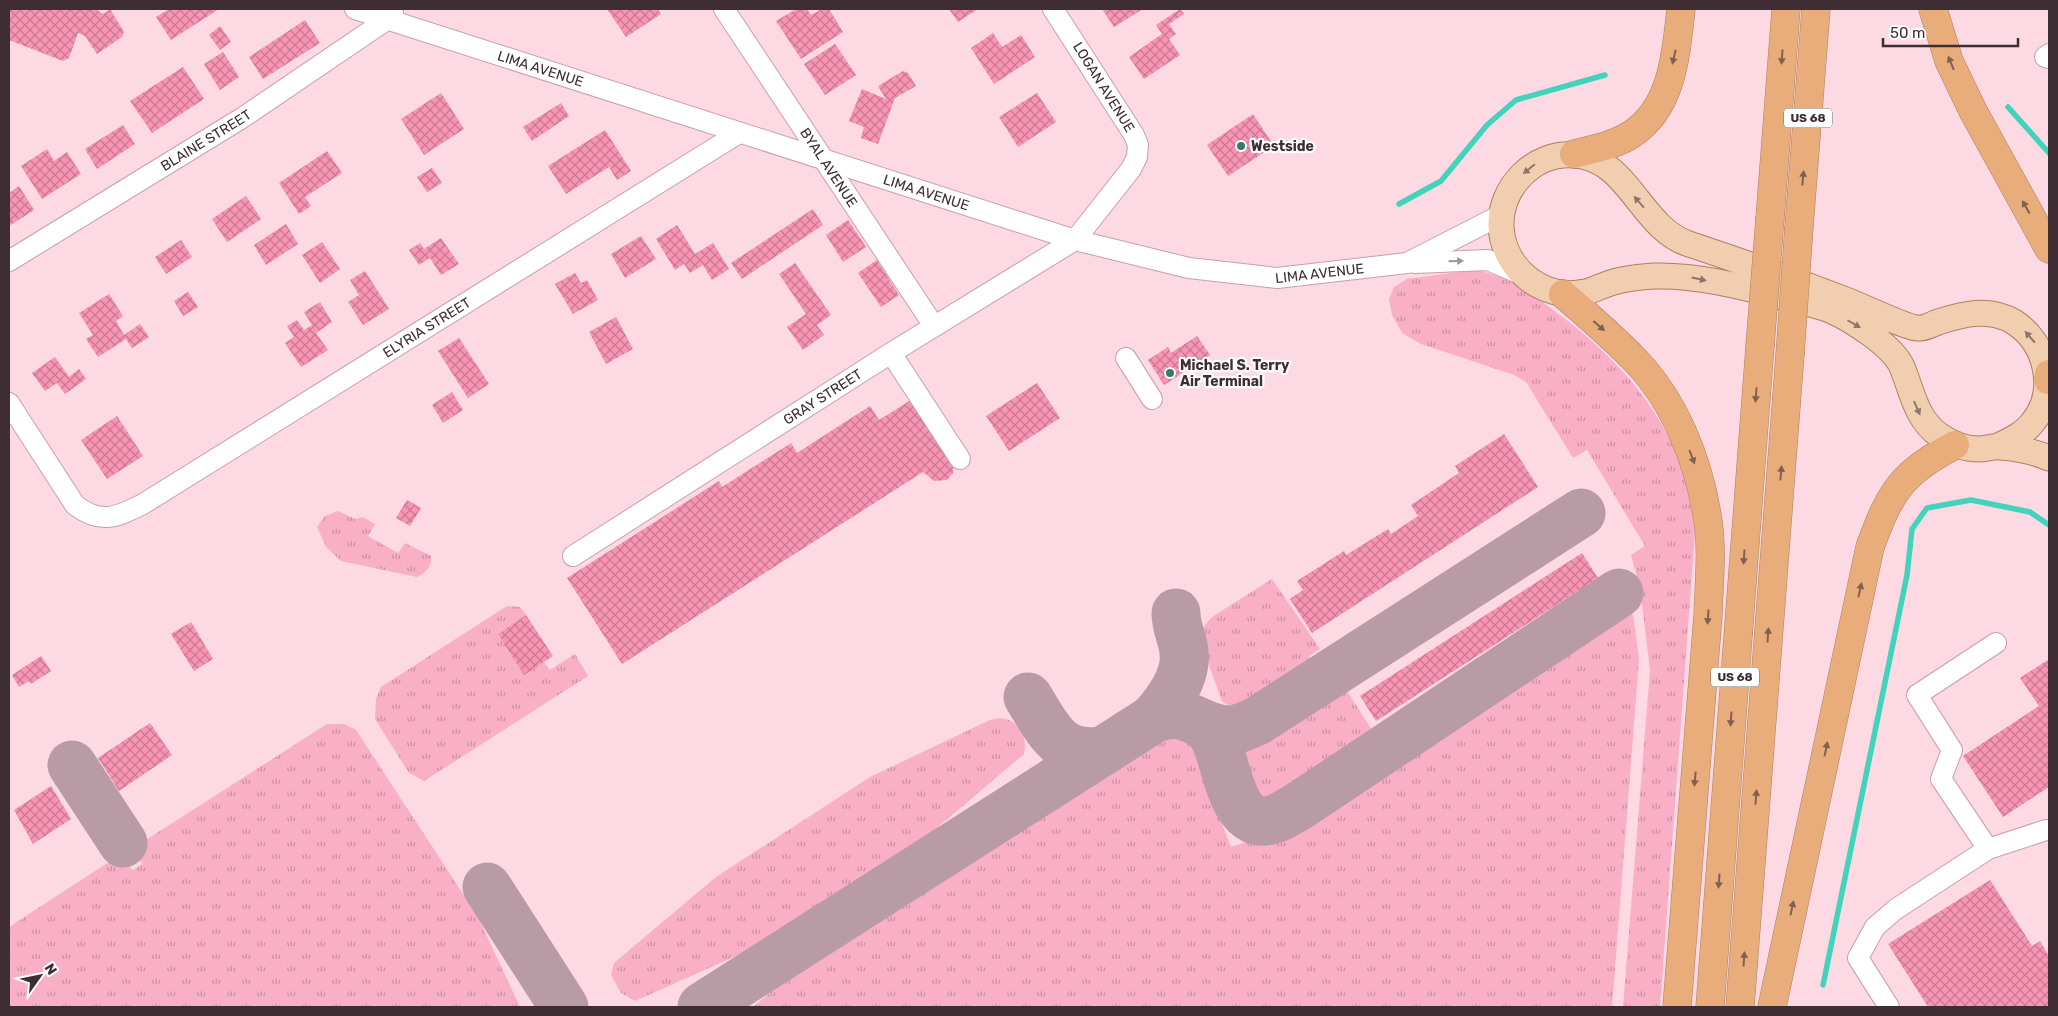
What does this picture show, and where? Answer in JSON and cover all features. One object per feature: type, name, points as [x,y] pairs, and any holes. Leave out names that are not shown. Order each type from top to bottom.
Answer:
[{"type":"highway","points":[[1574,154],[1610,145],[1631,135],[1645,125],[1658,110],[1666,91],[1677,46],[1681,9]]},
{"type":"highway","name":"US 68","points":[[1710,1007],[1786,9]]},
{"type":"highway","name":"US 68","points":[[1740,1007],[1816,9]]},
{"type":"highway","points":[[1933,9],[1949,61],[1973,111],[2049,249]]},
{"type":"highway","points":[[1562,294],[1637,362],[1661,394],[1680,427],[1696,470],[1707,516],[1710,552],[1708,614],[1677,1007]]},
{"type":"highway","points":[[1772,1007],[1870,547],[1882,514],[1902,482],[1932,457],[1955,444]]},
{"type":"main road","points":[[1574,154],[1594,159],[1612,168],[1672,238],[1780,274],[1918,328],[1967,313],[1990,313],[2013,321],[2031,336],[2043,357],[2047,392],[2033,422],[2017,437],[1998,446],[1976,449],[1955,444],[1936,434],[1922,418],[1900,362],[1871,334],[1830,310],[1690,277],[1651,276],[1608,283],[1586,292],[1562,294],[1541,288],[1523,275],[1509,258],[1502,237],[1501,214],[1507,195],[1518,177],[1529,168],[1554,156],[1574,154]]},
{"type":"main road","points":[[1998,446],[2049,458]]},
{"type":"street","name":"LIMA AVENUE","points":[[355,9],[390,12],[822,160],[1075,240],[1189,268],[1246,276],[1277,278],[1311,276],[1407,263],[1501,214]]},
{"type":"street","name":"BYAL AVENUE","points":[[724,9],[822,160],[934,326]]},
{"type":"street","name":"LOGAN AVENUE","points":[[1053,9],[1126,120],[1138,145],[1137,157],[1131,169],[1075,240]]},
{"type":"street","name":"BLAINE STREET","points":[[9,261],[242,118],[390,12]]},
{"type":"street","name":"ELYRIA STREET","points":[[9,403],[75,504],[86,513],[99,517],[112,517],[143,504],[739,133]]},
{"type":"street","name":"GRAY STREET","points":[[573,556],[891,353],[1075,240]]},
{"type":"street","points":[[1407,263],[1488,260],[1523,275]]},
{"type":"street","points":[[891,353],[960,459]]},
{"type":"street","points":[[1126,358],[1152,399]]},
{"type":"street","points":[[1988,849],[1941,779],[1952,750],[1917,695],[1996,643]]},
{"type":"street","points":[[1889,1007],[1858,958],[1875,927],[1896,909],[1988,849],[2048,831]]},
{"type":"green space","points":[[1473,270],[1507,280],[1528,292],[1593,342],[1641,393],[1666,433],[1681,463],[1695,532],[1660,1007],[1623,1007],[1650,670],[1640,588],[1631,555],[1645,546],[1587,450],[1573,458],[1526,382],[1514,375],[1421,344],[1402,333],[1392,315],[1389,299],[1394,287],[1407,279]]},
{"type":"green space","points":[[338,511],[355,519],[363,517],[375,524],[368,536],[398,553],[405,543],[431,556],[431,563],[424,573],[417,577],[341,561],[326,547],[317,527],[325,516]]},
{"type":"green space","points":[[1272,579],[1320,649],[1309,656],[1315,667],[1245,711],[1234,710],[1222,701],[1200,641],[1202,629],[1215,615]]},
{"type":"green space","points":[[507,606],[520,607],[526,615],[498,634],[524,674],[544,662],[550,670],[575,654],[588,676],[424,781],[409,773],[375,719],[376,699],[381,687]]},
{"type":"green space","points":[[1628,612],[1633,615],[1639,659],[1612,1007],[753,1007],[784,980],[1167,733],[1179,736],[1193,748],[1231,847],[1281,830],[1619,614]]},
{"type":"green space","points":[[1340,680],[1377,738],[1271,807],[1264,808],[1260,806],[1243,759],[1247,740]]},
{"type":"green space","points":[[1007,719],[1021,730],[1025,741],[1024,754],[919,843],[763,944],[635,1001],[621,993],[611,975],[614,963],[716,877],[870,777],[990,720]]},
{"type":"green space","points":[[327,724],[344,724],[356,730],[478,917],[520,1007],[9,1007],[9,927],[115,858],[122,858],[133,870],[142,864],[135,851],[138,845]]},
{"type":"building","points":[[10,9],[96,9],[103,14],[110,9],[124,32],[122,37],[97,54],[85,36],[78,33],[69,58],[63,61],[9,40]]},
{"type":"building","points":[[169,9],[219,9],[171,40],[156,17]]},
{"type":"building","points":[[607,9],[658,9],[661,14],[626,37]]},
{"type":"building","points":[[796,9],[807,9],[811,15],[822,9],[829,9],[843,32],[801,59],[776,21]]},
{"type":"building","points":[[949,9],[978,9],[958,22]]},
{"type":"building","points":[[1102,9],[1143,9],[1114,27]]},
{"type":"building","points":[[1180,9],[1184,14],[1169,24],[1176,34],[1169,39],[1180,55],[1144,79],[1129,57],[1162,34],[1156,25]]},
{"type":"building","points":[[305,20],[320,43],[263,79],[249,57]]},
{"type":"building","points":[[220,26],[231,42],[220,50],[209,35]]},
{"type":"building","points":[[993,33],[1002,47],[1021,35],[1035,57],[994,84],[971,48]]},
{"type":"building","points":[[835,44],[856,75],[825,95],[804,64]]},
{"type":"building","points":[[223,52],[239,77],[220,90],[204,64]]},
{"type":"building","points":[[183,67],[204,99],[152,133],[130,101]]},
{"type":"building","points":[[903,71],[908,73],[916,86],[895,98],[878,144],[861,138],[864,127],[849,121],[862,89],[886,99],[878,86]]},
{"type":"building","points":[[441,93],[464,129],[424,155],[401,119]]},
{"type":"building","points":[[1037,93],[1056,122],[1018,147],[999,117]]},
{"type":"building","points":[[561,103],[569,116],[532,141],[523,127]]},
{"type":"building","name":"Westside","points":[[1253,114],[1274,146],[1228,176],[1207,145]]},
{"type":"building","points":[[123,125],[135,144],[97,169],[85,149]]},
{"type":"building","points":[[605,130],[631,171],[617,180],[609,167],[566,194],[548,166]]},
{"type":"building","points":[[47,149],[54,161],[67,152],[81,174],[42,199],[21,166]]},
{"type":"building","points":[[327,151],[342,173],[305,197],[311,206],[299,214],[279,183]]},
{"type":"building","points":[[432,168],[442,183],[427,192],[417,177]]},
{"type":"building","points":[[19,186],[34,210],[9,226],[9,193]]},
{"type":"building","points":[[246,196],[261,219],[227,242],[212,219]]},
{"type":"building","points":[[813,209],[823,225],[742,279],[731,263]]},
{"type":"building","points":[[848,220],[866,247],[843,262],[826,235]]},
{"type":"building","points":[[286,224],[298,244],[266,265],[254,245]]},
{"type":"building","points":[[677,225],[695,254],[713,243],[729,269],[712,280],[703,265],[690,273],[684,264],[675,270],[656,239]]},
{"type":"building","points":[[641,236],[656,259],[625,278],[611,254]]},
{"type":"building","points":[[441,238],[459,264],[441,275],[430,258],[419,265],[409,250],[420,243],[424,249]]},
{"type":"building","points":[[181,240],[192,257],[166,274],[155,257]]},
{"type":"building","points":[[322,242],[340,269],[320,283],[302,255]]},
{"type":"building","points":[[877,260],[899,295],[881,307],[858,273]]},
{"type":"building","points":[[795,263],[831,315],[817,325],[824,335],[803,350],[787,327],[806,314],[779,274]]},
{"type":"building","points":[[365,271],[389,309],[363,325],[348,302],[359,295],[350,280]]},
{"type":"building","points":[[575,273],[581,283],[587,280],[598,300],[573,314],[555,284]]},
{"type":"building","points":[[188,292],[198,307],[183,316],[174,301]]},
{"type":"building","points":[[109,294],[123,316],[116,321],[124,335],[140,324],[149,337],[132,348],[126,339],[98,357],[86,339],[93,335],[79,313]]},
{"type":"building","points":[[320,302],[332,322],[316,333],[328,350],[301,367],[285,343],[294,337],[287,326],[297,320],[304,330],[312,325],[304,312]]},
{"type":"building","points":[[616,317],[633,349],[606,364],[589,332]]},
{"type":"building","name":"Michael S. Terry Air Terminal","points":[[1197,336],[1210,355],[1164,385],[1148,360],[1168,347],[1171,353]]},
{"type":"building","points":[[459,338],[489,384],[468,398],[438,351]]},
{"type":"building","points":[[55,357],[69,377],[79,369],[86,379],[65,394],[57,383],[45,391],[32,373]]},
{"type":"building","points":[[1037,383],[1060,418],[1009,451],[986,416]]},
{"type":"building","points":[[452,392],[463,410],[443,423],[432,405]]},
{"type":"building","points":[[911,400],[953,465],[953,473],[947,480],[934,481],[923,472],[622,664],[567,578],[719,481],[722,487],[791,443],[797,453],[870,406],[879,420]]},
{"type":"building","points":[[117,416],[143,456],[107,479],[81,440]]},
{"type":"building","points":[[1504,434],[1538,487],[1312,633],[1290,599],[1303,590],[1297,581],[1344,551],[1346,555],[1388,529],[1391,534],[1418,516],[1411,505],[1459,473],[1455,466]]},
{"type":"building","points":[[407,500],[421,508],[410,526],[396,518]]},
{"type":"building","points":[[1582,553],[1598,578],[1376,721],[1360,696]]},
{"type":"building","points":[[526,615],[553,656],[524,675],[498,634]]},
{"type":"building","points":[[191,622],[213,659],[194,671],[171,634]]},
{"type":"building","points":[[41,656],[51,671],[31,684],[29,681],[19,687],[12,675]]},
{"type":"building","points":[[2049,659],[2049,787],[2003,817],[1963,756],[2039,706],[2020,678]]},
{"type":"building","points":[[150,723],[172,755],[119,791],[98,758]]},
{"type":"building","points":[[51,786],[71,819],[33,844],[14,810]]},
{"type":"building","points":[[1990,880],[2032,946],[2040,941],[2049,956],[2049,1007],[1928,1007],[1888,944]]},
{"type":"waterway","points":[[1399,204],[1441,181],[1487,125],[1516,100],[1605,75]]},
{"type":"waterway","points":[[2008,107],[2049,153]]},
{"type":"waterway","points":[[1823,985],[1907,575],[1912,529],[1927,508],[1971,500],[2030,512],[2049,525]]},
{"type":"taxiway","points":[[702,1007],[1153,719],[1165,715],[1184,716],[1216,728],[1227,730],[1239,729],[1257,721],[1581,513]]},
{"type":"taxiway","points":[[1201,723],[1214,737],[1232,792],[1239,805],[1247,815],[1258,821],[1275,819],[1299,806],[1619,593]]},
{"type":"taxiway","points":[[1153,719],[1165,705],[1183,671],[1184,652],[1176,613]]},
{"type":"taxiway","points":[[1028,697],[1056,739],[1075,750],[1088,752],[1103,751]]},
{"type":"taxiway","points":[[72,765],[123,843]]},
{"type":"taxiway","points":[[487,887],[564,1007]]},
{"type":"place","name":"Westside","points":[[1241,146]]},
{"type":"place","name":"Michael S. Terry Air Terminal","points":[[1170,373]]}]
